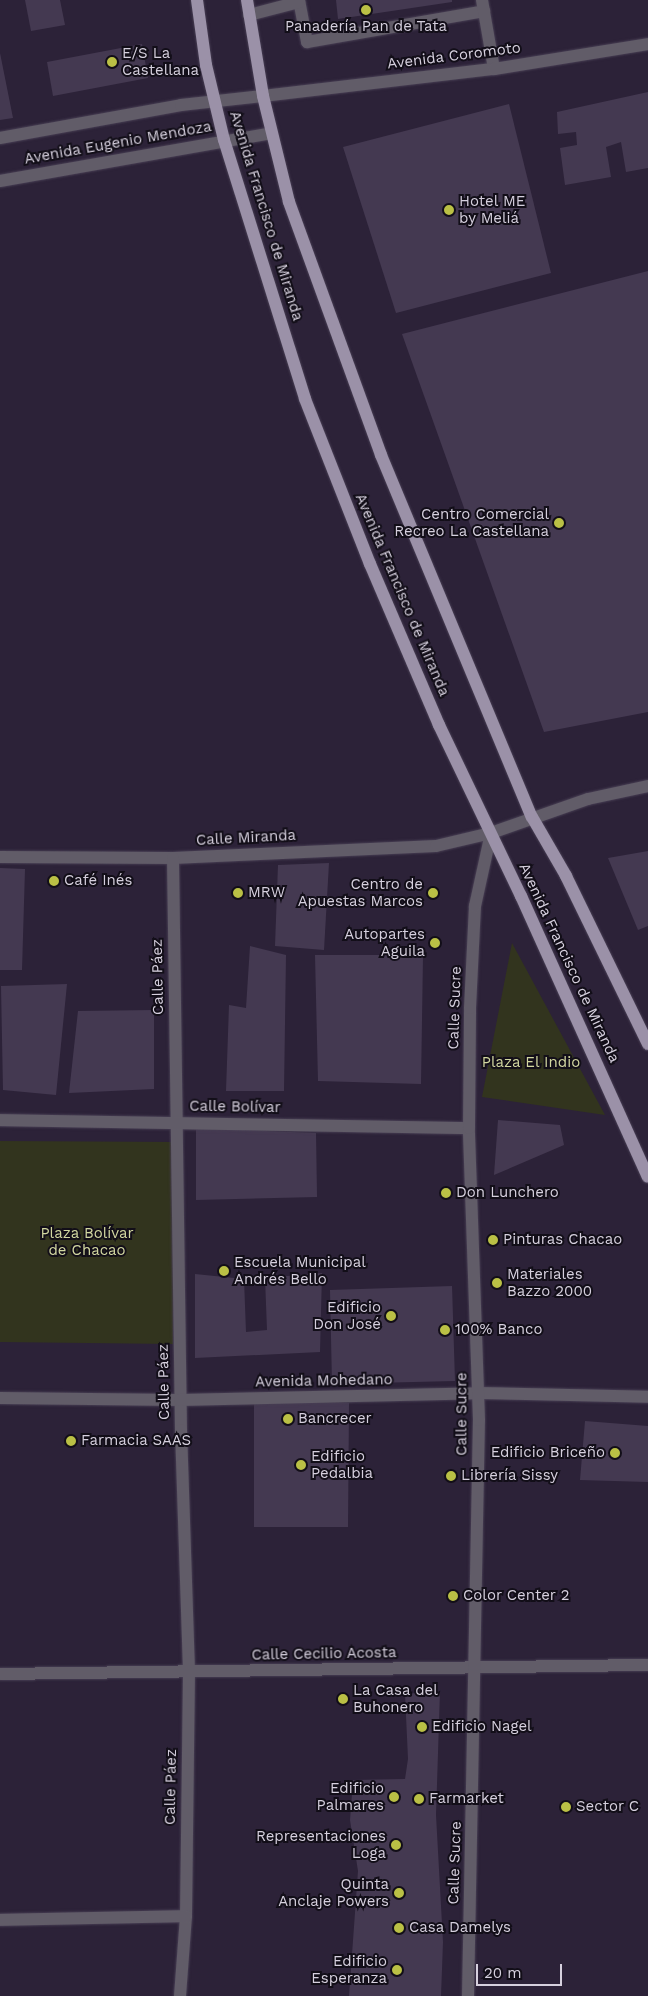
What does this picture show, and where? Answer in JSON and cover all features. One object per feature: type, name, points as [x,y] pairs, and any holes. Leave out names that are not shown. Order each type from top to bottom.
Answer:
[{"type":"main road","name":"Avenida Francisco de Miranda","points":[[197,0],[224,140],[309,408],[370,564],[439,725],[491,833],[648,1177]]},
{"type":"main road","name":"Avenida Francisco de Miranda","points":[[247,0],[263,96],[289,202],[381,455],[532,817],[566,876],[648,1044]]},
{"type":"street","points":[[249,15],[299,1],[307,42],[483,6],[494,69]]},
{"type":"street","name":"Avenida Coromoto","points":[[263,96],[494,69],[648,44]]},
{"type":"street","name":"Avenida Eugenio Mendoza","points":[[0,138],[181,105],[216,103],[263,96]]},
{"type":"street","name":"Avenida Eugenio Mendoza","points":[[0,181],[272,133]]},
{"type":"street","name":"Calle Miranda","points":[[0,857],[173,858],[436,846],[491,833],[532,817],[588,799],[648,786]]},
{"type":"street","name":"Calle Sucre","points":[[468,1996],[476,1669],[478,1394],[469,1128],[470,1008],[475,906],[491,833]]},
{"type":"street","name":"Calle Páez","points":[[173,858],[180,1400],[189,1672],[186,1916],[180,1996]]},
{"type":"street","name":"Calle Bolívar","points":[[0,1120],[469,1128]]},
{"type":"street","name":"Avenida Mohedano","points":[[0,1398],[180,1400],[478,1394],[648,1397]]},
{"type":"street","name":"Calle Cecilio Acosta","points":[[0,1674],[476,1669],[648,1665]]},
{"type":"street","points":[[0,1920],[186,1916]]},
{"type":"green space","name":"Plaza El Indio","points":[[512,943],[605,1115],[482,1097]]},
{"type":"green space","name":"Plaza Bolívar de Chacao","points":[[0,1141],[175,1142],[173,1344],[0,1342]]},
{"type":"building","points":[[25,0],[60,0],[65,25],[31,31]]},
{"type":"building","name":"Panadería Pan de Tata","points":[[336,0],[452,0],[452,2],[338,19]]},
{"type":"building","points":[[142,44],[148,78],[53,96],[47,62]]},
{"type":"building","points":[[0,53],[13,118],[0,120]]},
{"type":"building","points":[[648,92],[648,168],[626,172],[621,142],[606,147],[611,177],[565,185],[560,148],[577,145],[576,132],[558,134],[557,112]]},
{"type":"building","name":"Hotel ME by Meliá","points":[[509,104],[551,273],[396,313],[343,147]]},
{"type":"building","name":"Centro Comercial Recreo La Castellana","points":[[648,271],[648,712],[544,732],[402,334]]},
{"type":"building","points":[[648,851],[648,926],[638,930],[608,858]]},
{"type":"building","points":[[329,863],[324,950],[275,946],[278,865]]},
{"type":"building","points":[[0,868],[25,869],[22,970],[0,970]]},
{"type":"building","points":[[250,946],[286,955],[284,1091],[226,1091],[229,1005],[246,1008]]},
{"type":"building","points":[[315,955],[423,955],[421,1084],[318,1081]]},
{"type":"building","points":[[67,984],[56,1095],[3,1090],[1,986]]},
{"type":"building","points":[[154,1010],[154,1089],[69,1093],[78,1011]]},
{"type":"building","points":[[498,1120],[560,1125],[564,1145],[494,1175]]},
{"type":"building","points":[[196,1128],[316,1133],[317,1197],[196,1200]]},
{"type":"building","points":[[322,1273],[320,1352],[195,1358],[195,1274],[244,1279],[246,1332],[267,1330],[265,1278]]},
{"type":"building","name":"Edificio Don José","points":[[452,1286],[455,1381],[332,1384],[330,1290]]},
{"type":"building","name":"Edificio Pedalbia","points":[[254,1403],[349,1403],[348,1527],[254,1527]]},
{"type":"building","name":"Edificio Briceño","points":[[585,1421],[648,1426],[648,1482],[580,1480]]},
{"type":"building","points":[[440,1691],[436,1815],[443,1942],[441,1996],[349,1996],[358,1871],[350,1820],[353,1780],[405,1779],[408,1759],[405,1694]]},
{"type":"place","name":"Panadería Pan de Tata","points":[[366,10]]},
{"type":"place","name":"E/S La Castellana","points":[[112,62]]},
{"type":"place","name":"Hotel ME by Meliá","points":[[449,210]]},
{"type":"place","name":"Centro Comercial Recreo La Castellana","points":[[559,523]]},
{"type":"place","name":"Café Inés","points":[[54,881]]},
{"type":"place","name":"MRW","points":[[238,893]]},
{"type":"place","name":"Centro de Apuestas Marcos","points":[[433,893]]},
{"type":"place","name":"Autopartes Aguila","points":[[435,943]]},
{"type":"place","name":"Don Lunchero","points":[[446,1193]]},
{"type":"place","name":"Pinturas Chacao","points":[[493,1240]]},
{"type":"place","name":"Escuela Municipal Andrés Bello","points":[[224,1271]]},
{"type":"place","name":"Materiales Bazzo 2000","points":[[497,1283]]},
{"type":"place","name":"Edificio Don José","points":[[391,1316]]},
{"type":"place","name":"100% Banco","points":[[445,1330]]},
{"type":"place","name":"Bancrecer","points":[[288,1419]]},
{"type":"place","name":"Farmacia SAAS","points":[[71,1441]]},
{"type":"place","name":"Edificio Briceño","points":[[615,1453]]},
{"type":"place","name":"Edificio Pedalbia","points":[[301,1465]]},
{"type":"place","name":"Librería Sissy","points":[[451,1476]]},
{"type":"place","name":"Color Center 2","points":[[453,1596]]},
{"type":"place","name":"La Casa del Buhonero","points":[[343,1699]]},
{"type":"place","name":"Edificio Nagel","points":[[422,1727]]},
{"type":"place","name":"Edificio Palmares","points":[[394,1797]]},
{"type":"place","name":"Farmarket","points":[[419,1799]]},
{"type":"place","name":"Sector C","points":[[566,1807]]},
{"type":"place","name":"Representaciones Loga","points":[[396,1845]]},
{"type":"place","name":"Quinta Anclaje Powers","points":[[399,1893]]},
{"type":"place","name":"Casa Damelys","points":[[399,1928]]},
{"type":"place","name":"Edificio Esperanza","points":[[397,1970]]}]
